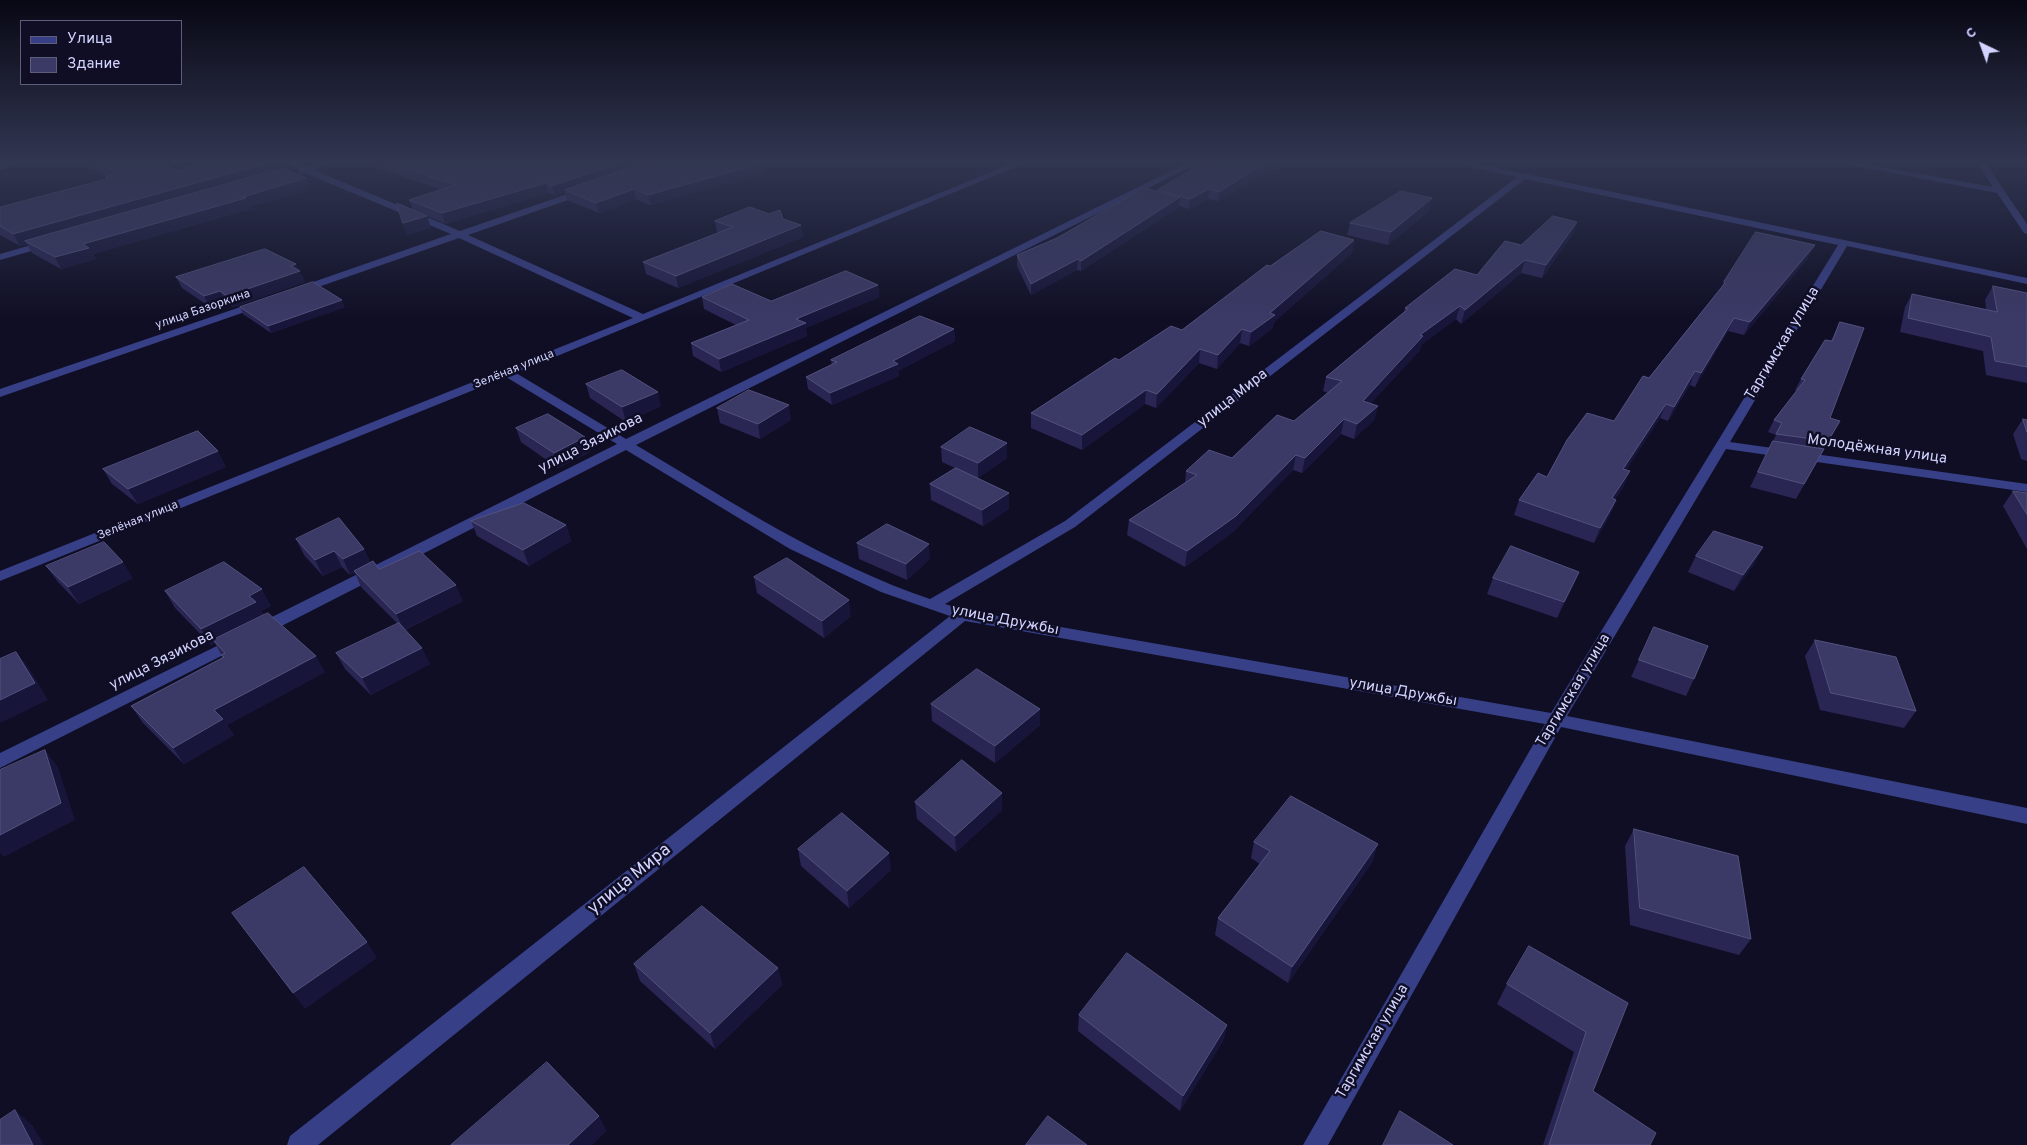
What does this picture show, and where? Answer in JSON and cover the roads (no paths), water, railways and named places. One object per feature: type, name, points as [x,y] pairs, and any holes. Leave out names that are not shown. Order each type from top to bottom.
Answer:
[{"type":"street","points":[[411,214],[643,318]]},
{"type":"street","points":[[291,293],[518,214]]},
{"type":"street","name":"Зелёная улица","points":[[0,576],[897,214]]},
{"type":"street","name":"улица Зязикова","points":[[0,761],[627,444],[1092,214]]},
{"type":"street","name":"улица Мира","points":[[932,604],[1070,524],[1474,214]]},
{"type":"street","points":[[1705,214],[2027,281]]},
{"type":"street","points":[[2016,214],[2027,231]]},
{"type":"street","points":[[0,257],[57,241]]},
{"type":"street","name":"Таргимская улица","points":[[1315,1145],[1556,720],[1844,243]]},
{"type":"street","name":"улица Базоркина","points":[[0,393],[272,299]]},
{"type":"street","name":"улица Дружбы","points":[[507,373],[794,546],[886,588],[962,615],[1556,720],[2027,816]]},
{"type":"street","name":"Молодёжная улица","points":[[1722,444],[2027,488]]},
{"type":"street","name":"улица Мира","points":[[298,1145],[962,615]]}]
